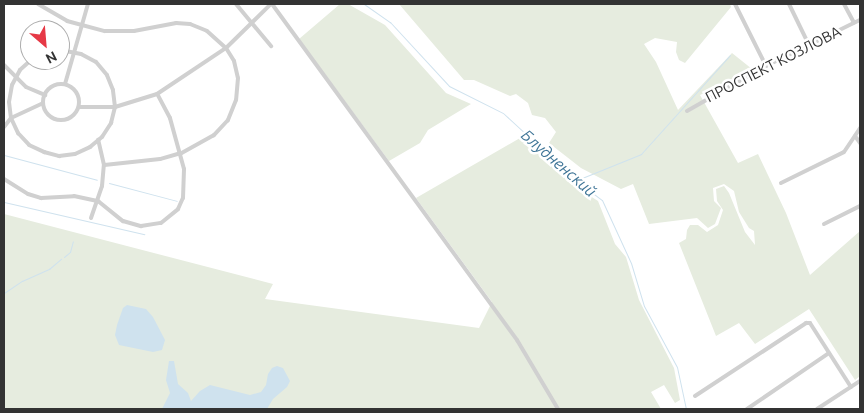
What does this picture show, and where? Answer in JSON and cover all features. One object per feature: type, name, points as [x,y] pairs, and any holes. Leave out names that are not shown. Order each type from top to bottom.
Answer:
[{"type":"street","points":[[38,4],[67,21],[105,31],[134,31],[176,23],[190,24],[207,31],[226,48],[234,61],[238,78],[236,100],[228,120],[214,135],[181,153],[160,159],[104,164]]},
{"type":"street","points":[[65,84],[88,4]]},
{"type":"street","points":[[236,4],[271,46]]},
{"type":"street","points":[[80,107],[115,107],[157,94],[226,48],[271,4],[517,340],[558,409]]},
{"type":"street","points":[[735,4],[766,66]]},
{"type":"street","points":[[788,4],[809,45]]},
{"type":"street","points":[[844,4],[854,23]]},
{"type":"street","name":"ПРОСПЕКТ КОЗЛОВА","points":[[687,111],[766,66],[860,20]]},
{"type":"street","points":[[20,70],[12,85],[9,102],[11,118],[18,133],[30,145],[44,152],[60,156],[76,154],[90,147],[98,140],[111,123],[115,107],[113,90],[107,75],[96,62],[70,51]]},
{"type":"street","points":[[4,64],[26,87],[44,95]]},
{"type":"street","points":[[65,84],[70,86],[79,95],[80,107],[73,117],[61,121],[50,117],[43,103],[44,95],[53,86],[65,84]]},
{"type":"street","points":[[4,179],[28,194],[41,198],[74,196],[98,202],[123,221],[141,226],[161,223],[178,209],[183,198],[184,169],[170,118],[157,94]]},
{"type":"street","points":[[4,126],[11,118],[43,103]]},
{"type":"street","points":[[780,183],[844,152],[860,128]]},
{"type":"street","points":[[855,136],[860,143]]},
{"type":"street","points":[[91,218],[98,202],[104,164],[98,140]]},
{"type":"street","points":[[824,224],[860,206]]},
{"type":"street","points":[[695,396],[806,323],[810,323],[850,387]]},
{"type":"street","points":[[746,409],[829,354]]},
{"type":"street","points":[[817,409],[822,408],[860,381]]},
{"type":"shaded area","points":[[340,4],[348,4],[385,25],[446,93],[471,104],[428,130],[420,143],[389,161],[299,39]]},
{"type":"shaded area","points":[[399,4],[730,4],[731,7],[685,63],[679,60],[676,52],[677,42],[655,38],[644,44],[656,62],[678,110],[732,53],[752,69],[700,95],[738,163],[758,154],[786,213],[810,275],[860,231],[860,376],[855,380],[809,309],[755,344],[739,323],[716,336],[679,243],[686,239],[687,230],[690,225],[698,225],[707,232],[718,225],[723,210],[717,201],[716,189],[724,186],[729,193],[745,232],[755,245],[754,231],[749,228],[739,212],[734,191],[724,184],[713,188],[714,201],[721,208],[715,224],[708,228],[697,218],[649,224],[633,184],[621,189],[581,168],[549,143],[556,132],[545,118],[532,115],[528,103],[516,94],[510,96],[474,80],[464,80]]},
{"type":"shaded area","points":[[520,138],[530,144],[571,184],[598,201],[615,244],[626,257],[639,300],[674,368],[680,400],[675,403],[664,385],[651,392],[661,409],[4,409],[4,214],[273,284],[265,299],[479,328],[492,302],[416,198]]},
{"type":"water","points":[[127,305],[146,309],[153,317],[165,340],[162,350],[153,352],[119,345],[115,335],[117,325],[123,308]]},
{"type":"water","points":[[169,361],[174,361],[178,384],[188,393],[191,401],[200,391],[210,385],[250,395],[261,392],[266,385],[268,374],[272,368],[277,366],[283,368],[290,381],[287,387],[273,399],[267,409],[162,409],[170,393],[166,380]]},
{"type":"waterway","name":"Блудненский","points":[[364,4],[390,22],[449,86],[503,113],[578,182],[602,200],[631,263],[644,306],[677,367],[686,409]]},
{"type":"waterway","points":[[579,181],[582,178],[641,154],[730,55]]},
{"type":"waterway","points":[[4,155],[97,180]]},
{"type":"waterway","points":[[109,183],[177,201]]},
{"type":"waterway","points":[[4,202],[144,234]]},
{"type":"waterway","points":[[64,257],[70,252],[73,241]]},
{"type":"waterway","points":[[4,293],[22,281],[49,269],[61,259]]}]
